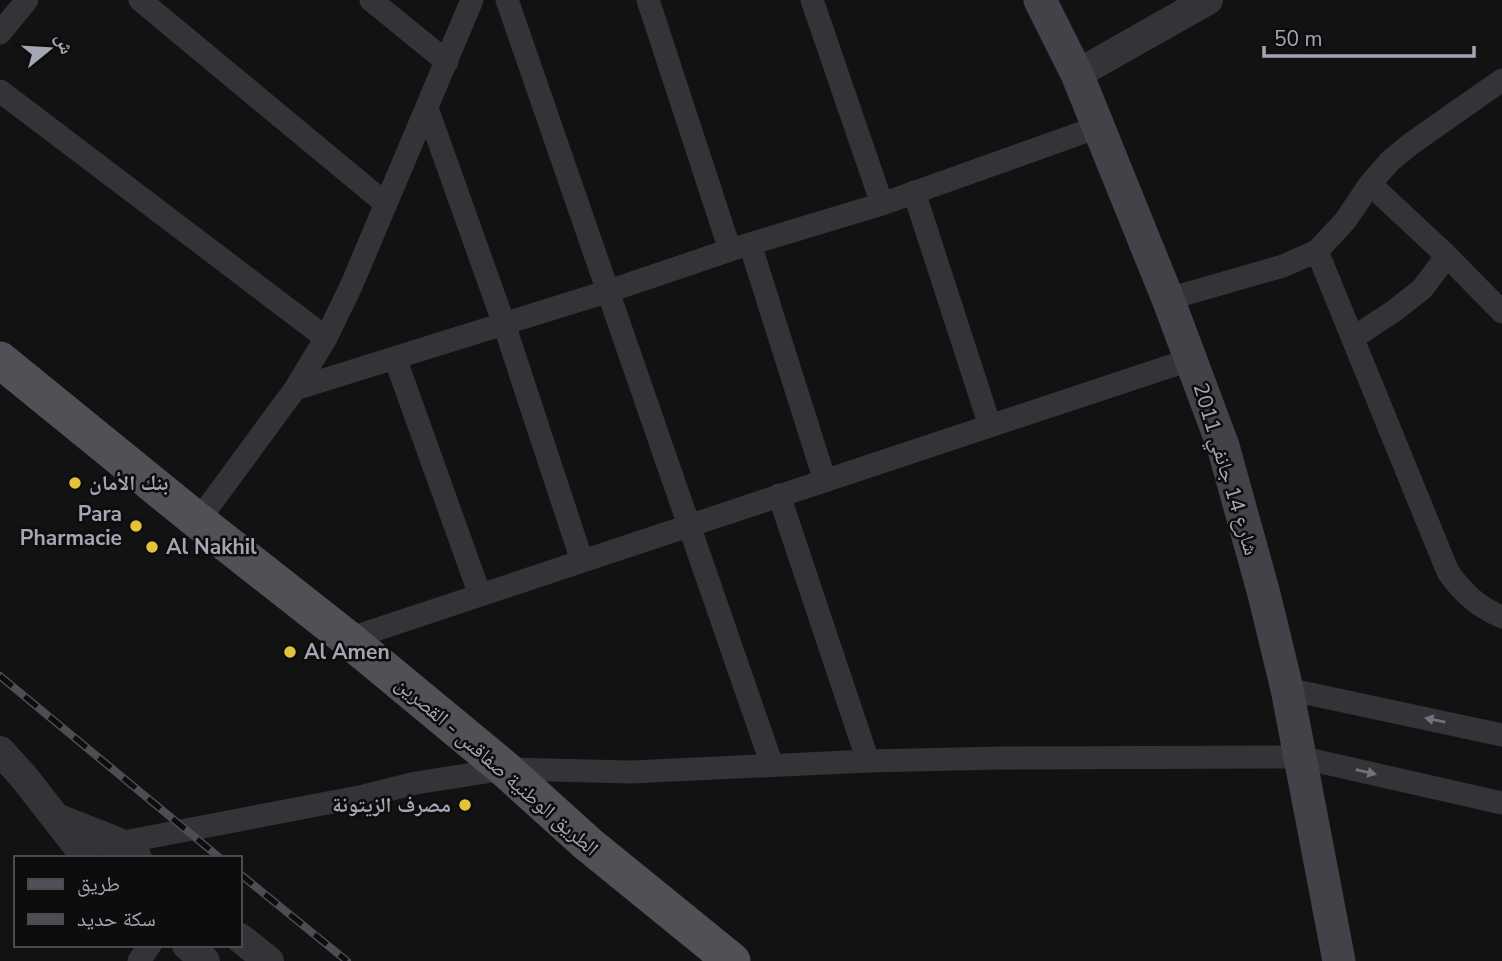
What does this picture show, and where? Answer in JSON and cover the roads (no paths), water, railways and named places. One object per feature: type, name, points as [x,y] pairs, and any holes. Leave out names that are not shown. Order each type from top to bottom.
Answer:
[{"type":"main road","name":"شارع 14 جانفي 2011","points":[[1040,0],[1077,74],[1192,359],[1223,446],[1287,689],[1339,961]]},
{"type":"main road","name":"الطريق الوطنية صفاقس - القصرين","points":[[0,360],[348,639],[505,769],[588,844],[732,961]]},
{"type":"street","points":[[0,33],[27,0]]},
{"type":"street","points":[[140,0],[386,204]]},
{"type":"street","points":[[371,0],[447,61]]},
{"type":"street","points":[[198,521],[295,389],[327,338],[472,0]]},
{"type":"street","points":[[507,0],[772,765]]},
{"type":"street","points":[[648,0],[825,481]]},
{"type":"street","points":[[812,0],[882,204]]},
{"type":"street","points":[[1077,74],[1208,0]]},
{"type":"street","points":[[1168,299],[1283,266],[1317,251],[1345,221],[1370,184],[1390,161],[1502,80]]},
{"type":"street","points":[[0,91],[327,338]]},
{"type":"street","points":[[427,108],[504,324],[582,561]]},
{"type":"street","points":[[295,389],[882,204],[1098,127]]},
{"type":"street","points":[[1370,184],[1502,312]]},
{"type":"street","points":[[914,192],[990,426]]},
{"type":"street","points":[[1317,251],[1448,572],[1472,601],[1502,617]]},
{"type":"street","points":[[1353,338],[1422,289],[1447,256]]},
{"type":"street","points":[[395,358],[480,595]]},
{"type":"street","points":[[348,639],[1192,359]]},
{"type":"street","points":[[779,495],[868,761]]},
{"type":"street","points":[[1287,689],[1502,734]]},
{"type":"street","points":[[0,751],[12,777],[56,817],[84,856],[127,850],[416,783],[505,769],[631,772],[1000,758],[1299,757],[1502,803]]},
{"type":"street","points":[[56,817],[127,850]]},
{"type":"street","points":[[242,940],[269,961]]},
{"type":"street","points":[[189,947],[205,961]]},
{"type":"railway","points":[[0,676],[218,856]]},
{"type":"railway","points":[[242,876],[347,961]]},
{"type":"place","name":"بنك الأمان","points":[[75,483]]},
{"type":"place","name":"Para Pharmacie","points":[[136,526]]},
{"type":"place","name":"Al Nakhil","points":[[152,547]]},
{"type":"place","name":"Al Amen","points":[[290,652]]},
{"type":"place","name":"مصرف الزيتونة","points":[[465,805]]}]
